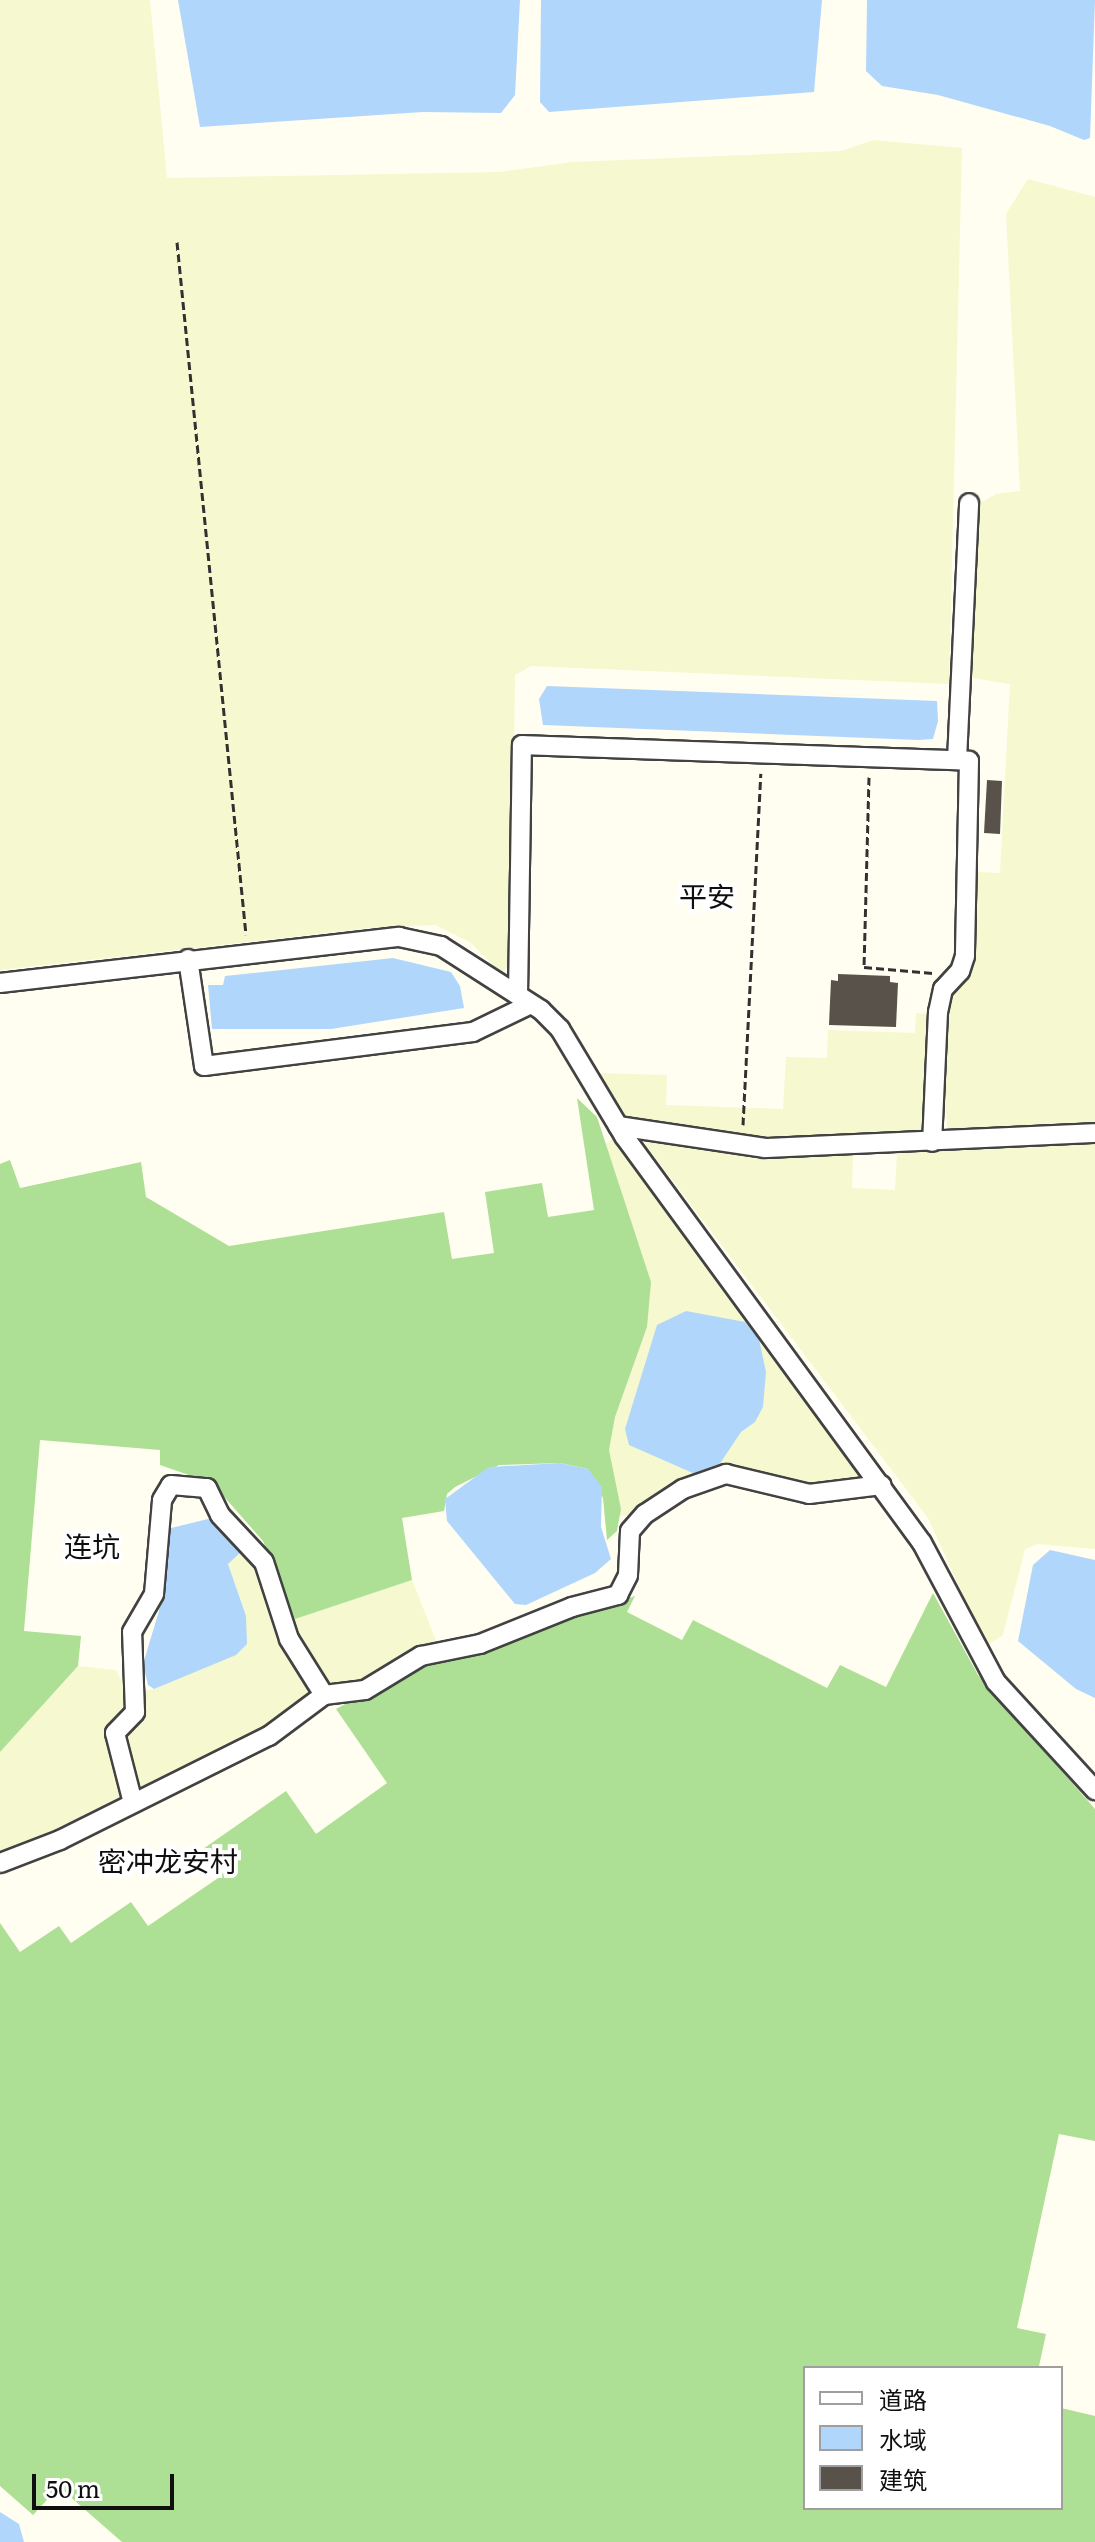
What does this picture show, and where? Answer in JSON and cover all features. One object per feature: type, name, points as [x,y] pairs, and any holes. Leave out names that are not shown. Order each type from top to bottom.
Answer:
[{"type":"street","points":[[957,760],[969,503]]},
{"type":"street","points":[[525,1000],[522,745],[969,761],[965,956],[938,1012],[932,1142]]},
{"type":"street","points":[[0,983],[358,939],[423,940],[462,957],[525,1000],[560,1029],[618,1126],[881,1485],[936,1565],[955,1611],[996,1682],[1095,1790]]},
{"type":"street","points":[[188,959],[204,1066],[473,1032],[525,1000]]},
{"type":"street","points":[[618,1126],[742,1146],[932,1142],[1095,1133]]},
{"type":"street","points":[[0,1863],[133,1803],[269,1736],[324,1695],[365,1690],[421,1656],[480,1644],[572,1607],[618,1595],[628,1575],[628,1536],[637,1522],[683,1489],[719,1474],[809,1494],[881,1485]]},
{"type":"street","points":[[133,1803],[115,1733],[135,1712],[132,1632],[155,1588],[162,1500],[171,1485],[207,1488],[220,1515],[264,1562],[289,1639],[324,1695]]},
{"type":"path","points":[[177,242],[247,952]]},
{"type":"path","points":[[742,1146],[762,753]]},
{"type":"path","points":[[869,757],[864,967],[924,969],[951,981]]},
{"type":"green space","points":[[0,0],[150,0],[167,178],[499,172],[573,162],[842,151],[873,140],[962,148],[949,684],[531,666],[515,675],[511,962],[502,974],[470,942],[435,925],[370,928],[0,970]]},
{"type":"green space","points":[[1028,179],[1095,197],[1095,1126],[948,1134],[944,1090],[950,999],[971,974],[977,872],[1000,873],[1010,684],[967,677],[980,503],[996,494],[1020,491],[1006,214]]},
{"type":"green space","points":[[916,1013],[929,1014],[925,1136],[762,1143],[627,1121],[597,1073],[667,1075],[666,1105],[783,1109],[786,1057],[827,1058],[828,1030],[915,1033]]},
{"type":"green space","points":[[577,1098],[597,1117],[651,1282],[647,1327],[615,1417],[609,1450],[621,1509],[617,1531],[607,1540],[603,1498],[588,1469],[560,1463],[499,1465],[455,1487],[447,1494],[444,1511],[402,1518],[412,1580],[295,1619],[263,1541],[212,1483],[160,1465],[160,1450],[40,1440],[24,1631],[81,1636],[78,1666],[0,1752],[0,1164],[10,1160],[20,1188],[141,1162],[146,1197],[229,1246],[444,1212],[452,1259],[494,1253],[485,1192],[542,1183],[548,1217],[594,1210]]},
{"type":"green space","points":[[614,1137],[867,1480],[813,1487],[736,1469],[634,1515],[619,1516],[609,1450],[615,1417],[647,1327],[606,1144]]},
{"type":"green space","points":[[658,1137],[755,1159],[853,1155],[852,1188],[895,1190],[897,1152],[1095,1139],[1095,1549],[1038,1544],[1025,1549],[1003,1635],[986,1646],[928,1518],[645,1144]]},
{"type":"green space","points":[[242,1551],[258,1565],[278,1624],[412,1580],[437,1643],[91,1816],[0,1853],[0,1752],[78,1666],[116,1670],[128,1693],[154,1689],[243,1649],[246,1616],[228,1564]]},
{"type":"green space","points":[[933,1593],[978,1675],[1095,1809],[1095,2141],[1059,2134],[1017,2328],[1046,2334],[1039,2366],[803,2366],[803,2510],[1063,2510],[1063,2408],[1095,2416],[1095,2542],[122,2542],[59,2487],[33,2515],[0,2486],[0,1923],[20,1952],[59,1926],[71,1943],[131,1902],[148,1926],[221,1876],[203,1849],[286,1791],[316,1834],[387,1783],[336,1709],[414,1666],[635,1596],[627,1612],[682,1640],[693,1620],[827,1688],[840,1665],[886,1687]]},
{"type":"water","points":[[178,0],[520,0],[515,95],[501,113],[423,112],[200,127]]},
{"type":"water","points":[[541,0],[822,0],[814,92],[549,112],[540,102]]},
{"type":"water","points":[[867,0],[1095,0],[1090,138],[1084,140],[1050,126],[938,95],[882,86],[866,71]]},
{"type":"water","points":[[547,686],[937,701],[938,721],[933,739],[918,740],[543,725],[539,699]]},
{"type":"water","points":[[393,958],[451,972],[460,986],[464,1008],[331,1029],[212,1029],[208,985],[223,985],[225,976]]},
{"type":"water","points":[[686,1311],[745,1322],[759,1339],[766,1372],[763,1407],[755,1422],[741,1432],[717,1468],[695,1474],[629,1445],[625,1429],[657,1325]]},
{"type":"water","points":[[560,1463],[588,1469],[602,1487],[601,1527],[611,1559],[595,1573],[526,1605],[515,1604],[447,1521],[445,1499],[489,1467]]},
{"type":"water","points":[[212,1518],[242,1551],[228,1564],[246,1616],[247,1644],[236,1655],[154,1689],[148,1685],[143,1664],[159,1611],[167,1529]]},
{"type":"water","points":[[1050,1550],[1095,1560],[1095,1698],[1076,1689],[1018,1641],[1033,1565]]},
{"type":"water","points":[[0,2512],[19,2524],[24,2542],[0,2542]]},
{"type":"building","points":[[987,780],[1002,781],[1000,834],[984,833]]},
{"type":"building","points":[[838,974],[890,976],[890,982],[898,983],[896,1027],[829,1025],[831,980],[838,981]]},
{"type":"district","name":"平安","points":[[707,895]]},
{"type":"district","name":"连坑","points":[[92,1545]]},
{"type":"district","name":"密冲龙安村","points":[[168,1860]]}]
